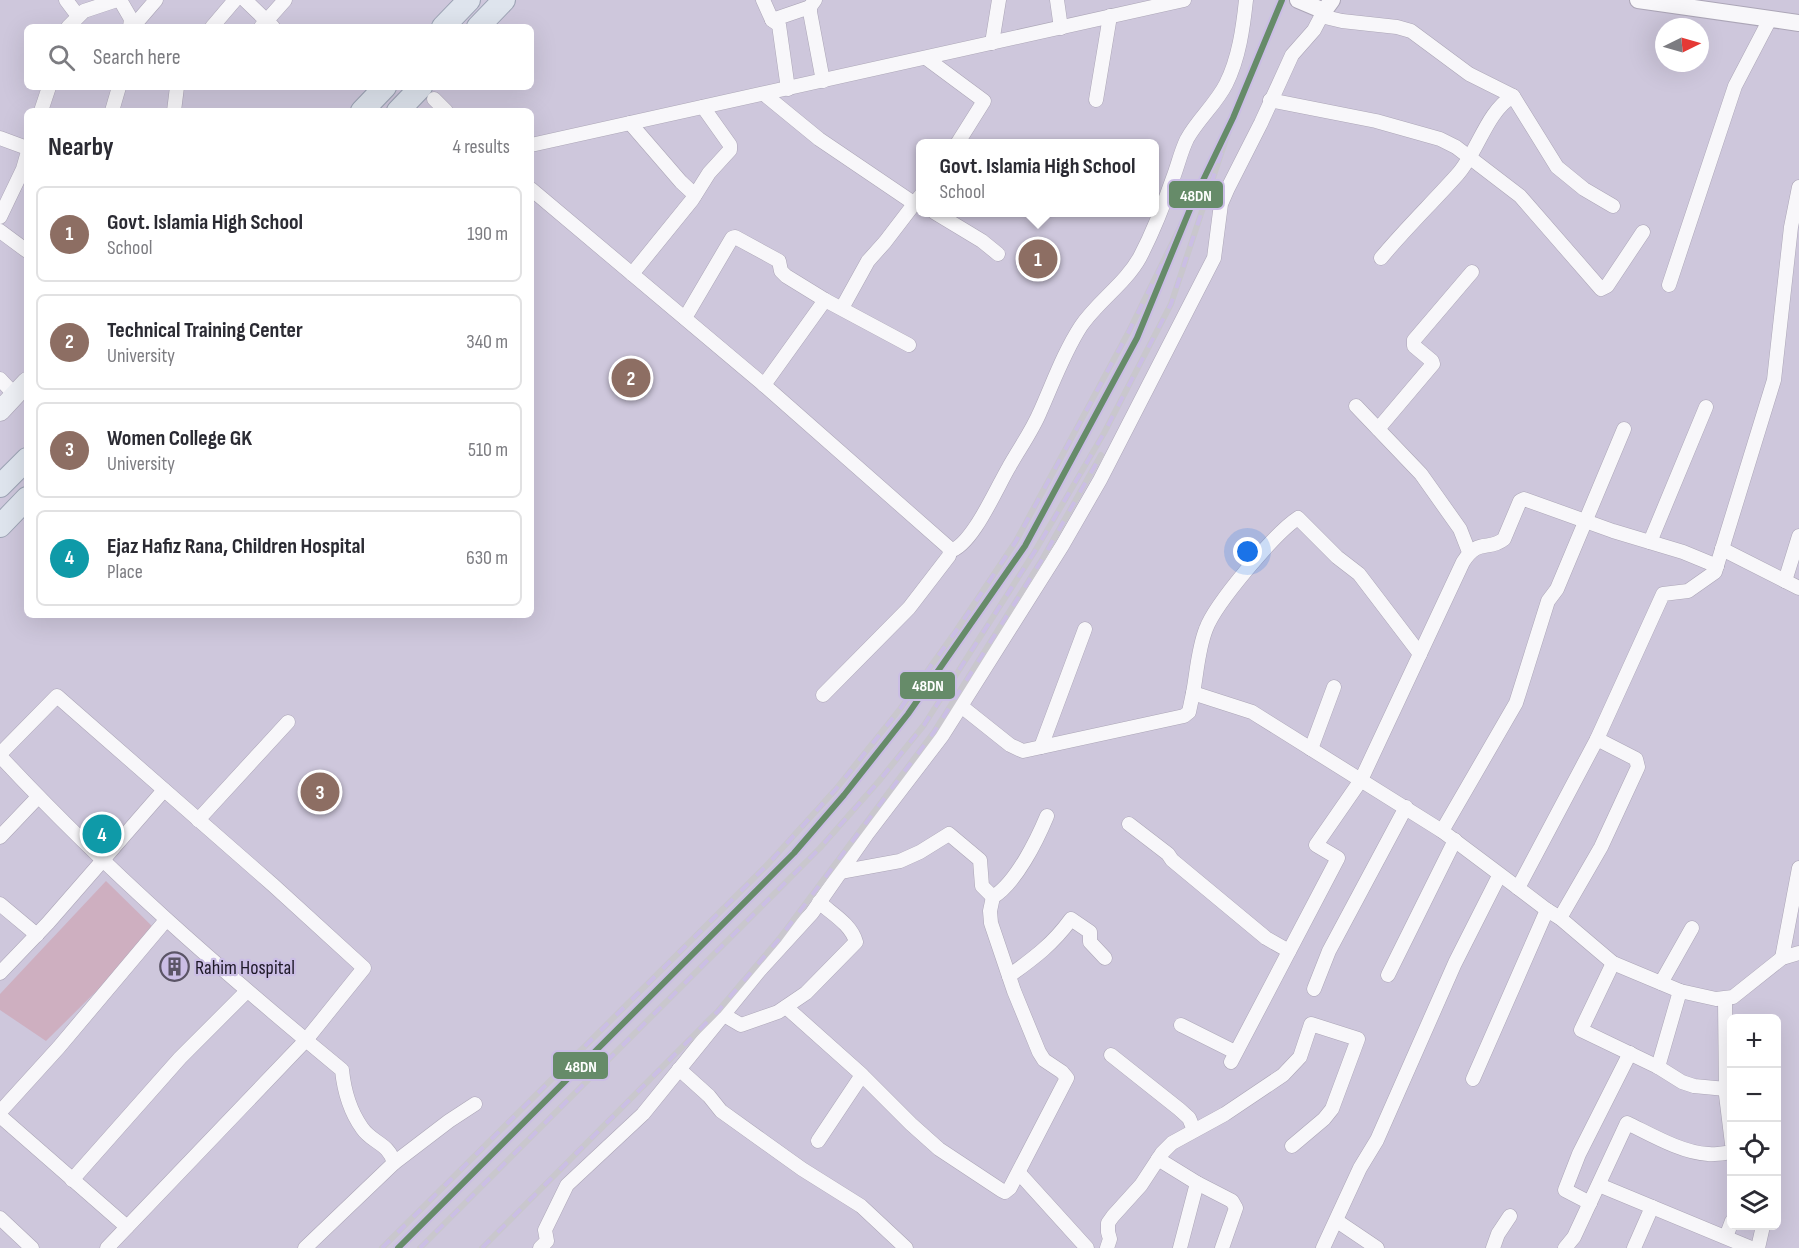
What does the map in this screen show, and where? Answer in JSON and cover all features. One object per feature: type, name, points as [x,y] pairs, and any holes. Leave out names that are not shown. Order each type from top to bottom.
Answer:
[{"type":"highway","points":[[446,24],[469,0]]},
{"type":"highway","points":[[481,24],[504,0]]},
{"type":"highway","points":[[365,108],[382,90]]},
{"type":"highway","points":[[403,108],[427,93]]},
{"type":"highway","points":[[0,486],[24,462]]},
{"type":"highway","points":[[0,526],[24,501]]},
{"type":"main road","points":[[0,411],[21,388]]},
{"type":"street","points":[[66,0],[78,16]]},
{"type":"street","points":[[71,24],[84,11],[118,0],[131,19],[131,24]]},
{"type":"street","points":[[133,24],[156,0]]},
{"type":"street","points":[[215,24],[235,0]]},
{"type":"street","points":[[245,0],[266,24]]},
{"type":"street","points":[[268,24],[285,0]]},
{"type":"street","points":[[763,0],[772,20],[779,25],[788,89]]},
{"type":"street","points":[[992,44],[999,0]]},
{"type":"street","points":[[1057,0],[1061,28]]},
{"type":"street","points":[[534,144],[1061,28],[1110,16],[1130,6],[1184,0]]},
{"type":"street","points":[[1159,212],[1187,141],[1230,75],[1239,45],[1246,0]]},
{"type":"street","points":[[1298,0],[1325,9],[1342,21],[1397,27],[1412,31],[1469,74],[1513,96],[1557,167],[1584,189],[1613,206]]},
{"type":"street","points":[[1638,0],[1799,23]]},
{"type":"street","points":[[772,20],[812,4],[813,31],[823,81]]},
{"type":"street","points":[[540,1248],[547,1241],[545,1230],[567,1185],[643,1114],[819,902],[942,736],[1062,546],[1100,480],[1214,258],[1221,204],[1270,100],[1292,55],[1314,30],[1325,9]]},
{"type":"street","points":[[1096,100],[1110,16]]},
{"type":"street","points":[[1669,285],[1735,86],[1770,19]]},
{"type":"street","points":[[927,58],[984,101],[960,139]]},
{"type":"street","points":[[42,108],[48,90]]},
{"type":"street","points":[[113,108],[118,90]]},
{"type":"street","points":[[174,108],[177,90]]},
{"type":"street","points":[[427,93],[443,108]]},
{"type":"street","points":[[764,94],[819,139],[916,200]]},
{"type":"street","points":[[1381,258],[1414,219],[1458,174],[1492,116],[1513,96]]},
{"type":"street","points":[[1270,100],[1353,116],[1412,131],[1440,139],[1470,156],[1520,196],[1601,289],[1608,286],[1643,232]]},
{"type":"street","points":[[632,274],[695,195],[709,173],[730,150],[730,145],[703,107]]},
{"type":"street","points":[[630,123],[695,195]]},
{"type":"street","points":[[0,138],[24,147]]},
{"type":"street","points":[[0,217],[24,163]]},
{"type":"street","points":[[1518,888],[1597,739],[1663,594],[1688,591],[1714,572],[1774,380],[1791,227],[1799,187]]},
{"type":"street","points":[[534,192],[764,385],[950,551]]},
{"type":"street","points":[[842,308],[868,261],[916,205]]},
{"type":"street","points":[[941,217],[982,241],[998,254]]},
{"type":"street","points":[[950,551],[957,549],[967,539],[1039,414],[1073,339],[1089,315],[1126,278],[1139,258],[1157,217]]},
{"type":"street","points":[[0,231],[24,248]]},
{"type":"street","points":[[685,318],[732,238],[735,237],[779,261],[782,272],[786,276],[825,300],[909,345]]},
{"type":"street","points":[[1378,429],[1433,364],[1414,346],[1414,340],[1472,272]]},
{"type":"street","points":[[764,385],[825,300]]},
{"type":"street","points":[[0,379],[21,388]]},
{"type":"street","points":[[1356,406],[1426,480],[1460,528],[1469,552]]},
{"type":"street","points":[[1650,542],[1706,407]]},
{"type":"street","points":[[1442,831],[1516,703],[1548,601],[1557,590],[1624,429]]},
{"type":"street","points":[[1181,1025],[1233,1057],[1338,858],[1316,845],[1361,780],[1463,562],[1469,552],[1480,546],[1499,544],[1504,540],[1520,501],[1524,499],[1683,552],[1716,566]]},
{"type":"street","points":[[961,706],[1023,751],[1185,716],[1189,712],[1206,627],[1252,564],[1298,518],[1337,557],[1359,574],[1420,654]]},
{"type":"street","points":[[1785,581],[1799,536]]},
{"type":"street","points":[[1722,549],[1799,588]]},
{"type":"street","points":[[823,695],[909,608],[946,560],[950,551]]},
{"type":"street","points":[[1041,747],[1085,628]]},
{"type":"street","points":[[1311,749],[1334,687]]},
{"type":"street","points":[[1193,693],[1252,712],[1406,807],[1455,840],[1499,876],[1560,918],[1613,963],[1680,991],[1725,1000],[1739,993],[1782,958],[1799,953]]},
{"type":"street","points":[[107,1248],[306,1040],[364,968],[57,696],[0,755],[38,797],[166,920],[247,991],[306,1040],[342,1070],[344,1091],[363,1130],[392,1153],[394,1163]]},
{"type":"street","points":[[198,820],[288,722]]},
{"type":"street","points":[[1560,918],[1601,847],[1638,767],[1636,759],[1597,739]]},
{"type":"street","points":[[0,973],[37,935],[164,790]]},
{"type":"street","points":[[0,837],[38,797]]},
{"type":"street","points":[[1314,989],[1329,951],[1406,807]]},
{"type":"street","points":[[786,1007],[862,1075],[910,1124],[939,1149],[974,1174],[1005,1192],[1019,1173],[1067,1078],[1044,1060],[1039,1052],[1009,976],[991,923],[990,911],[993,897],[1011,880],[1047,816]]},
{"type":"street","points":[[1128,825],[1168,854],[1172,860],[1266,938],[1289,951]]},
{"type":"street","points":[[840,872],[900,861],[949,834],[980,860],[982,886],[993,897]]},
{"type":"street","points":[[1388,975],[1455,840]]},
{"type":"street","points":[[1782,958],[1799,868]]},
{"type":"street","points":[[1323,1248],[1406,1077],[1455,963],[1499,876]]},
{"type":"street","points":[[724,1014],[741,1025],[778,1012],[806,993],[856,942],[854,934],[845,924],[819,902]]},
{"type":"street","points":[[0,904],[37,935]]},
{"type":"street","points":[[1473,1079],[1547,910]]},
{"type":"street","points":[[1009,976],[1038,956],[1071,919],[1090,932],[1090,942],[1104,958]]},
{"type":"street","points":[[0,1112],[59,1047],[166,920]]},
{"type":"street","points":[[1660,983],[1692,928]]},
{"type":"street","points":[[1613,963],[1581,1030],[1658,1067],[1674,1078],[1694,1086],[1726,1089]]},
{"type":"street","points":[[72,1180],[180,1058],[247,991]]},
{"type":"street","points":[[1658,1067],[1680,991]]},
{"type":"street","points":[[1725,1000],[1726,1089],[1730,1122]]},
{"type":"street","points":[[1107,1248],[1110,1239],[1108,1223],[1141,1185],[1172,1143],[1225,1114],[1283,1075],[1300,1058],[1311,1024],[1358,1039],[1332,1109],[1324,1119],[1292,1146]]},
{"type":"street","points":[[1590,1203],[1565,1190],[1579,1154],[1630,1053]]},
{"type":"street","points":[[1111,1055],[1189,1118],[1194,1130]]},
{"type":"street","points":[[679,1069],[709,1096],[721,1111],[794,1164],[861,1206],[906,1248]]},
{"type":"street","points":[[818,1140],[862,1075]]},
{"type":"street","points":[[305,1248],[394,1163],[474,1104]]},
{"type":"street","points":[[0,1116],[127,1227]]},
{"type":"street","points":[[1565,1248],[1574,1237],[1627,1123],[1673,1144],[1700,1153],[1708,1155],[1727,1153]]},
{"type":"street","points":[[1158,1159],[1232,1201],[1236,1208],[1222,1248]]},
{"type":"street","points":[[1019,1173],[1087,1248]]},
{"type":"street","points":[[1180,1248],[1197,1183]]},
{"type":"street","points":[[1599,1185],[1751,1248]]},
{"type":"street","points":[[1634,1248],[1652,1207]]},
{"type":"street","points":[[1493,1248],[1498,1234],[1510,1216]]},
{"type":"street","points":[[0,1218],[23,1245]]},
{"type":"street","points":[[1336,1221],[1377,1248]]},
{"type":"street","points":[[1726,1237],[1728,1230]]},
{"type":"street","points":[[1758,1248],[1762,1230]]},
{"type":"shaded area","points":[[106,881],[157,931],[46,1041],[0,1010],[0,994]]},
{"type":"railway","points":[[420,1248],[820,848],[924,725],[1035,551],[1104,433],[1171,304],[1233,118]]},
{"type":"railway","points":[[382,1248],[768,864],[836,789],[900,709],[1016,541],[1128,333],[1195,197]]},
{"type":"railway","points":[[482,1248],[718,1011],[779,939],[934,732],[1043,558],[1101,455]]},
{"type":"transit line","name":"48DN","points":[[398,1248],[794,853],[844,795],[908,714],[1025,546],[1137,338],[1195,197],[1233,118],[1282,0]]},
{"type":"place","name":"Govt. Islamia High School","points":[[1038,259]]},
{"type":"place","name":"Technical Training Center","points":[[631,378]]},
{"type":"place","name":"Women College GK","points":[[320,792]]},
{"type":"place","name":"Ejaz Hafiz Rana, Children Hospital","points":[[102,834]]},
{"type":"place","name":"Rahim Hospital","points":[[174,967]]}]
